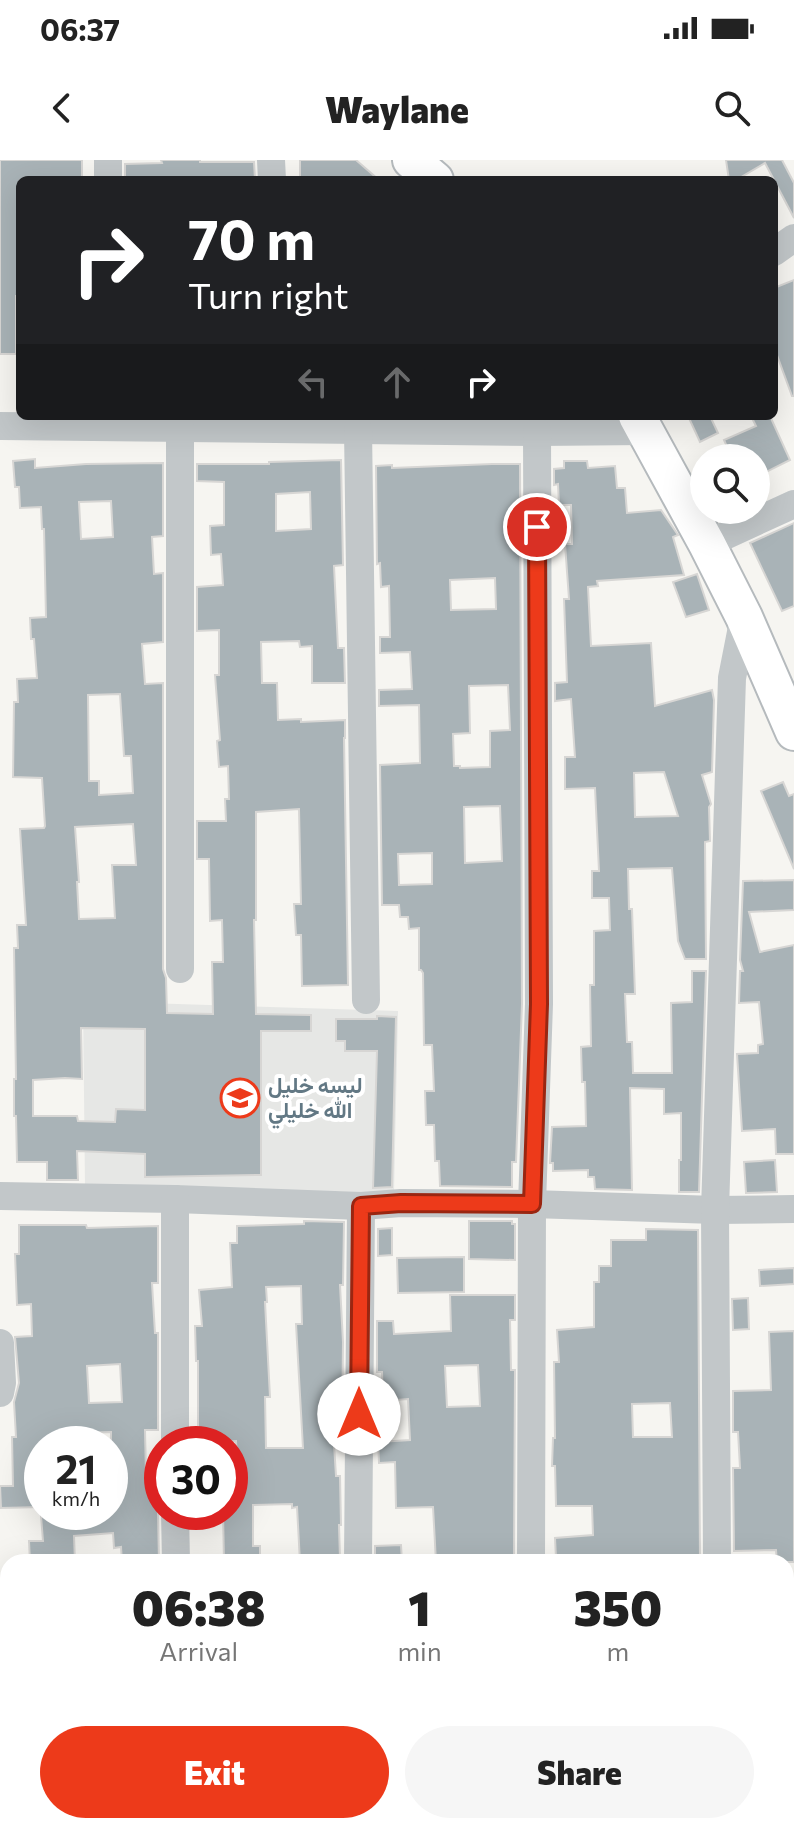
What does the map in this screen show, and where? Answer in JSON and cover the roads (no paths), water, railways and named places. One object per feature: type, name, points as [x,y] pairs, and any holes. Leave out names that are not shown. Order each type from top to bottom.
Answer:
[{"type":"main road","points":[[411,160],[430,176]]},
{"type":"main road","points":[[641,423],[744,617],[794,732]]},
{"type":"street","points":[[0,426],[105,421],[180,428],[276,422],[358,429],[537,432],[641,423]]},
{"type":"street","points":[[180,428],[180,969]]},
{"type":"street","points":[[358,429],[366,1000]]},
{"type":"street","points":[[531,1554],[532,1204],[539,1004],[537,432]]},
{"type":"street","points":[[707,544],[794,504]]},
{"type":"street","points":[[717,1554],[715,1210],[732,678],[744,617]]},
{"type":"street","points":[[0,1196],[361,1206],[401,1203],[794,1209]]},
{"type":"street","points":[[175,1199],[175,1426]]},
{"type":"street","points":[[358,1554],[361,1206]]},
{"type":"street","points":[[0,1343],[0,1393]]},
{"type":"street","points":[[175,1530],[176,1554]]},
{"type":"place","name":"ليسه خليل الله خليلي","points":[[240,1098]]}]
